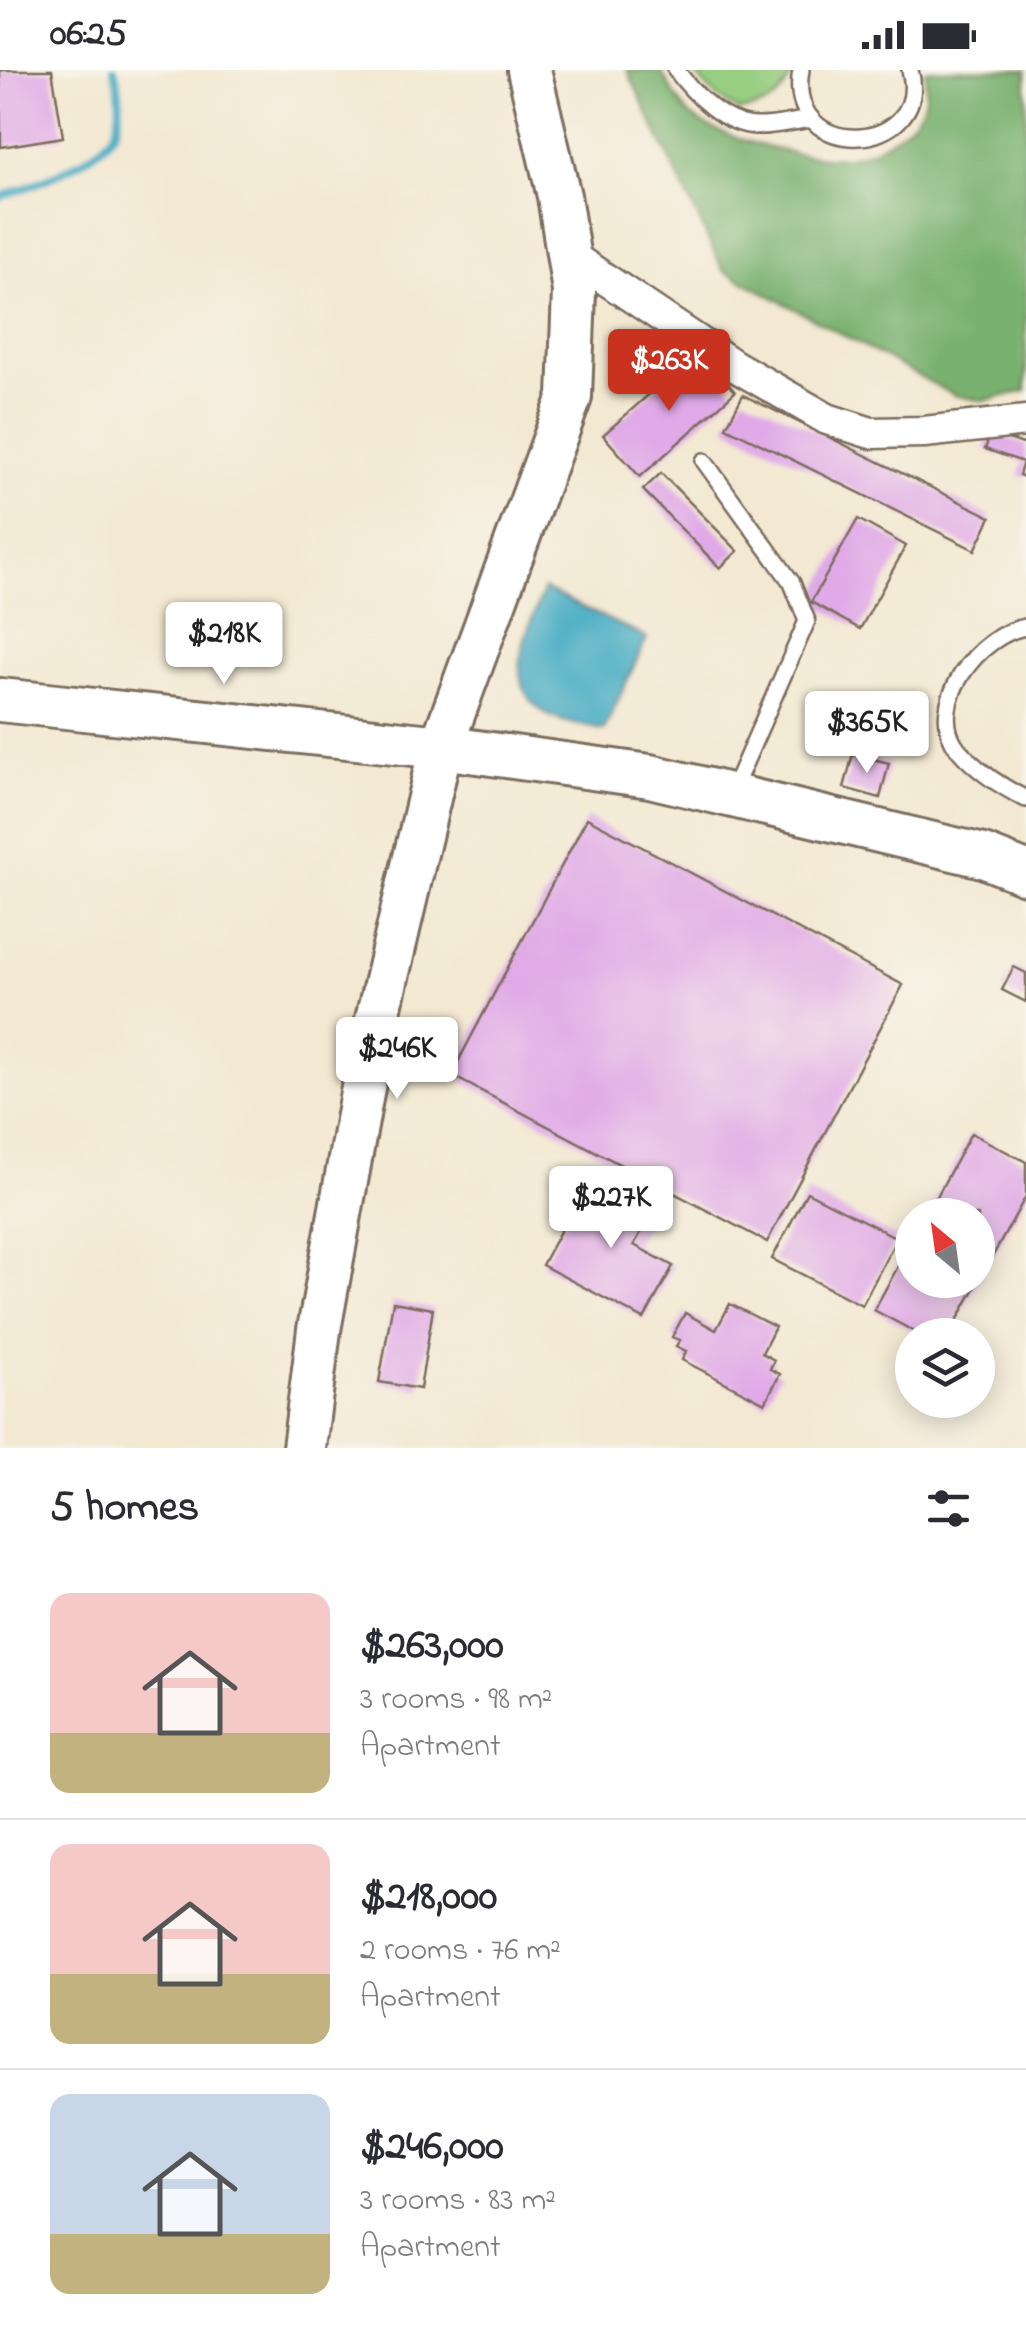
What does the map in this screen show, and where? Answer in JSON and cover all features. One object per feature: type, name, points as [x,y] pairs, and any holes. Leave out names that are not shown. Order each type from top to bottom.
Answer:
[{"type":"main road","points":[[304,1448],[318,1330],[370,1049],[440,748],[570,397],[574,291],[559,196],[529,70]]},
{"type":"main road","points":[[0,700],[440,748],[650,776],[983,856],[1026,874]]},
{"type":"street","points":[[568,254],[735,366],[827,419],[870,433],[924,432],[1026,421]]},
{"type":"lane","points":[[676,70],[718,112],[752,126],[812,118]]},
{"type":"lane","points":[[802,70],[801,98],[812,118],[830,134],[853,139],[876,136],[896,123],[909,103],[913,80],[910,70]]},
{"type":"lane","points":[[704,461],[792,583],[807,622],[730,796]]},
{"type":"lane","points":[[1026,627],[1015,628],[985,645],[950,698],[947,726],[957,748],[1000,785],[1026,800]]},
{"type":"green space","points":[[627,70],[660,70],[690,115],[723,133],[769,148],[837,158],[873,149],[914,119],[924,101],[925,70],[1026,70],[1026,391],[983,401],[954,395],[723,270]]},
{"type":"green space","points":[[691,70],[723,70],[743,76],[744,70],[795,70],[773,100],[738,111],[716,96]]},
{"type":"water","points":[[544,589],[647,638],[604,730],[550,716],[534,704],[524,689],[521,657]]},
{"type":"building","points":[[0,70],[52,70],[63,137],[1,147]]},
{"type":"building","points":[[698,351],[735,392],[640,477],[603,435]]},
{"type":"building","points":[[743,395],[991,517],[975,550],[726,427]]},
{"type":"building","points":[[991,433],[1026,445],[1026,478],[1019,475],[1023,462],[985,449]]},
{"type":"building","points":[[661,473],[738,551],[720,568],[643,490]]},
{"type":"building","points":[[858,519],[906,546],[860,629],[811,602]]},
{"type":"building","points":[[853,754],[889,763],[880,798],[844,788]]},
{"type":"building","points":[[587,818],[903,985],[767,1242],[451,1075]]},
{"type":"building","points":[[1014,967],[1026,973],[1026,1002],[1002,990]]},
{"type":"building","points":[[971,1133],[1026,1162],[1026,1196],[995,1252],[995,1198],[936,1198]]},
{"type":"building","points":[[612,1179],[657,1203],[634,1245],[673,1266],[644,1319],[542,1265],[571,1211],[589,1221]]},
{"type":"building","points":[[807,1192],[895,1237],[862,1305],[772,1259]]},
{"type":"building","points":[[895,1272],[895,1298],[969,1298],[958,1318],[895,1318],[895,1321],[874,1310]]},
{"type":"building","points":[[393,1302],[433,1309],[420,1389],[379,1382]]},
{"type":"building","points":[[730,1304],[775,1327],[762,1353],[774,1360],[770,1369],[780,1374],[765,1403],[682,1360],[686,1351],[676,1346],[680,1340],[672,1337],[685,1313],[716,1330]]},
{"type":"waterway","points":[[0,197],[62,172],[105,143],[119,118],[114,70]]}]
